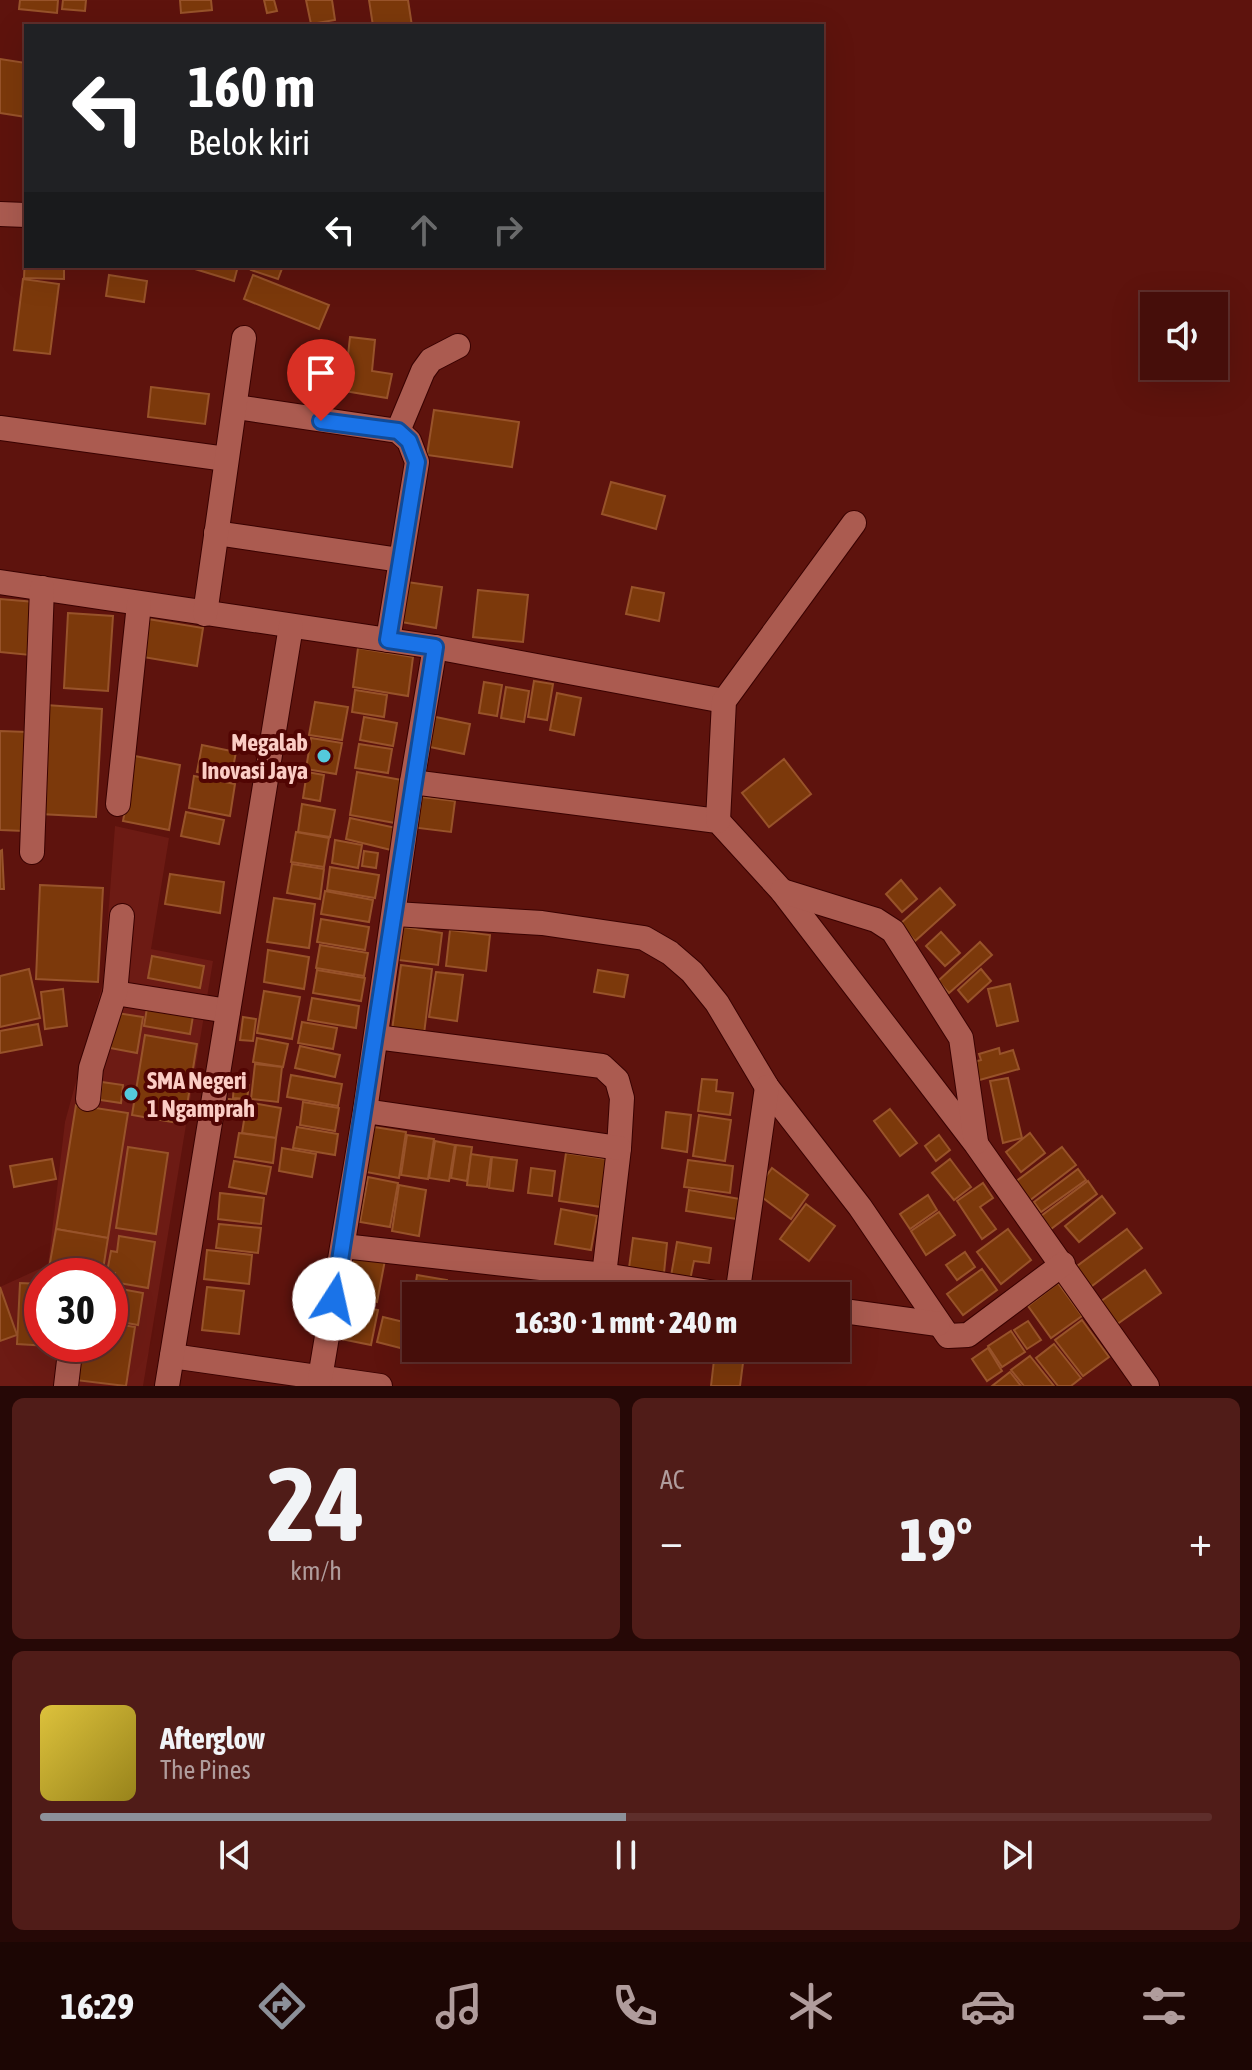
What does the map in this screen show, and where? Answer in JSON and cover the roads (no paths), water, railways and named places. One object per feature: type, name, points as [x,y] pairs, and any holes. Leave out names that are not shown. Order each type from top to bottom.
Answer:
[{"type":"street","points":[[0,214],[24,215]]},
{"type":"street","points":[[205,614],[244,338]]},
{"type":"street","points":[[398,431],[423,371],[431,360],[458,346]]},
{"type":"street","points":[[236,407],[398,431],[409,441],[417,462],[388,640]]},
{"type":"street","points":[[0,428],[226,459]]},
{"type":"street","points":[[718,821],[724,701],[854,523]]},
{"type":"street","points":[[216,533],[400,560]]},
{"type":"street","points":[[0,582],[435,647],[724,701]]},
{"type":"street","points":[[32,852],[42,588]]},
{"type":"street","points":[[118,804],[139,604]]},
{"type":"street","points":[[167,1386],[291,626]]},
{"type":"street","points":[[320,1378],[365,1111],[412,782],[435,647]]},
{"type":"street","points":[[412,782],[718,821],[782,891],[976,1144],[1063,1264],[1137,1382]]},
{"type":"street","points":[[782,891],[876,920],[893,931],[961,1038],[976,1144]]},
{"type":"street","points":[[395,914],[542,923],[644,938],[670,953],[692,972],[717,1003],[767,1087],[860,1207],[948,1336],[968,1335],[1063,1264]]},
{"type":"street","points":[[88,1099],[91,1068],[115,993],[122,916]]},
{"type":"street","points":[[115,993],[228,1011]]},
{"type":"street","points":[[376,1037],[602,1066],[617,1080],[622,1098],[619,1148],[604,1275]]},
{"type":"street","points":[[737,1282],[767,1087]]},
{"type":"street","points":[[365,1111],[619,1148]]},
{"type":"street","points":[[343,1246],[648,1282]]},
{"type":"street","points":[[850,1312],[938,1324]]},
{"type":"street","points":[[172,1356],[226,1375],[320,1378],[380,1386]]},
{"type":"street","points":[[66,1386],[69,1362]]},
{"type":"place","name":"Megalab Inovasi Jaya","points":[[324,756]]},
{"type":"place","name":"SMA Negeri 1 Ngamprah","points":[[131,1094]]}]
